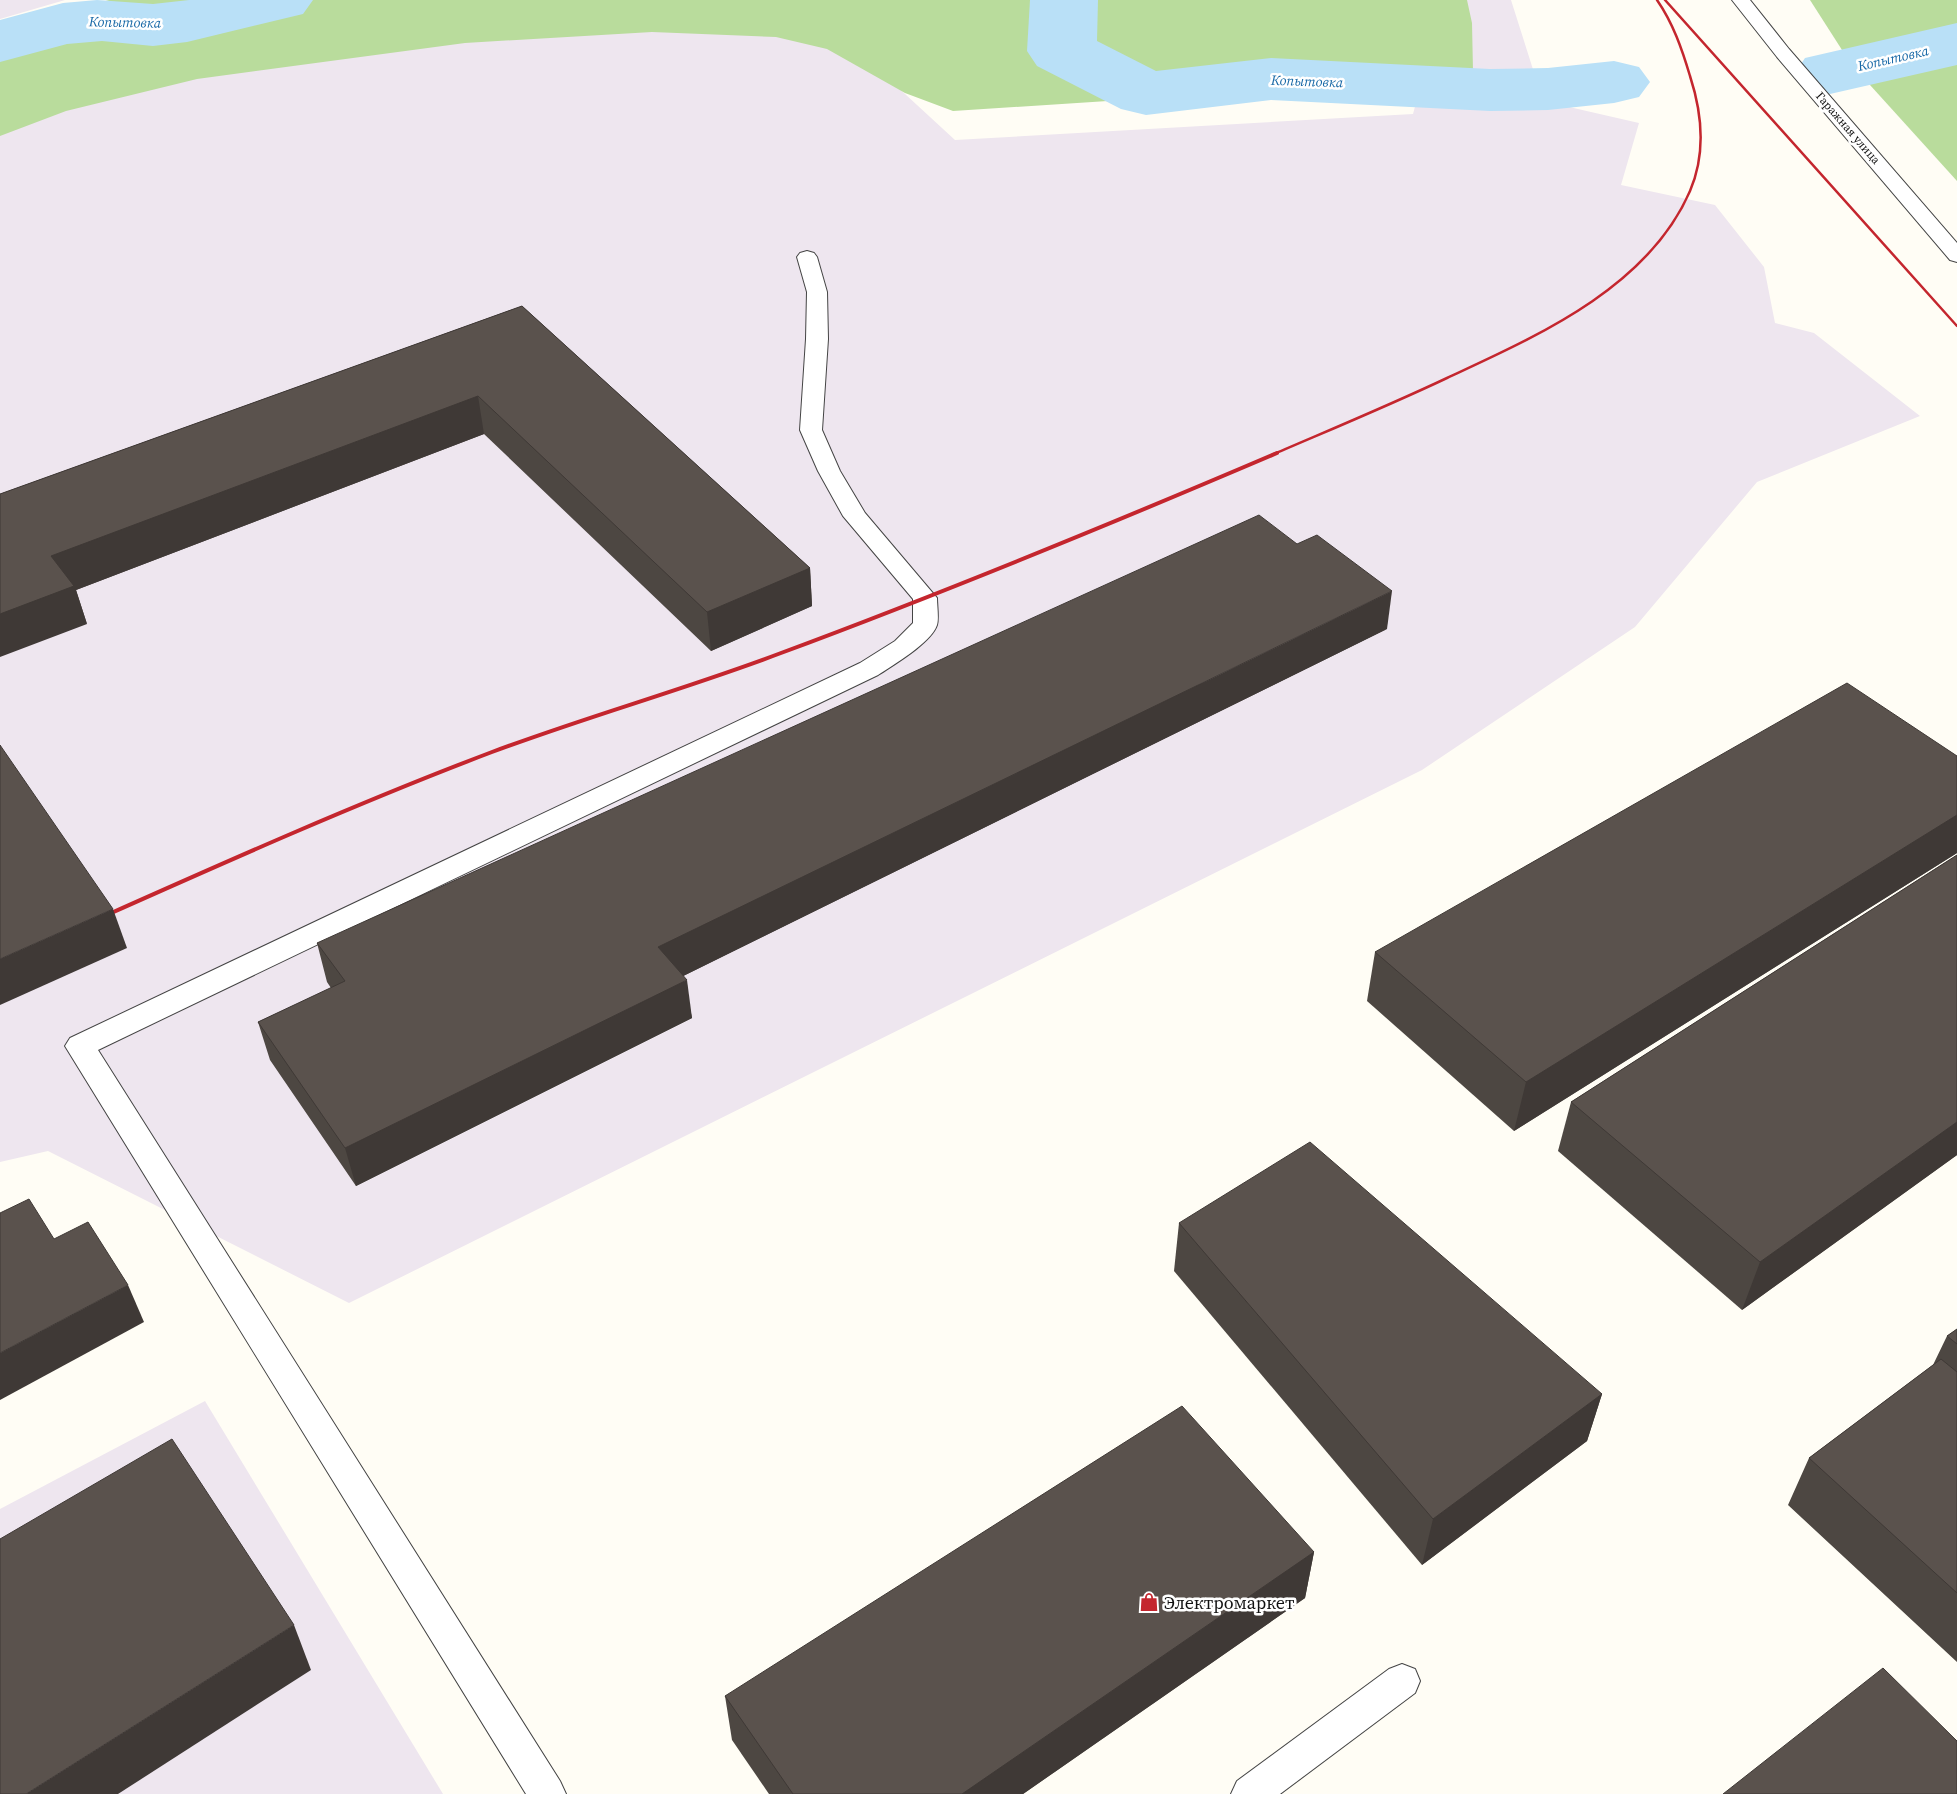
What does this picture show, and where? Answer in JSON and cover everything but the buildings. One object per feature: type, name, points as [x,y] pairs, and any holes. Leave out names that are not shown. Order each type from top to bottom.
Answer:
[{"type":"street","name":"Гаражная улица","points":[[1741,0],[1783,53],[1957,256]]},
{"type":"street","points":[[547,1794],[80,1046],[869,668],[904,647],[925,625],[924,598],[855,516],[829,471],[811,430],[817,339],[817,292],[807,257]]},
{"type":"street","points":[[1250,1794],[1402,1681]]},
{"type":"shaded area","points":[[0,0],[65,0],[0,19]]},
{"type":"shaded area","points":[[803,0],[955,140],[1413,114],[1444,0],[1511,0],[1543,101],[1639,123],[1621,185],[1715,205],[1764,267],[1775,323],[1814,333],[1920,416],[1757,482],[1635,627],[1422,770],[349,1303],[48,1151],[0,1162],[0,41]]},
{"type":"shaded area","points":[[205,1401],[443,1794],[0,1794],[0,1509]]},
{"type":"green space","points":[[109,0],[1467,0],[1472,23],[1473,71],[1459,95],[1275,90],[953,111],[905,93],[827,49],[776,37],[652,32],[465,43],[197,79],[66,111],[0,136],[0,31]]},
{"type":"green space","points":[[1810,0],[1957,0],[1957,181],[1851,64]]},
{"type":"waterway","name":"Копытовка","points":[[0,41],[63,24],[102,20],[153,25],[187,21],[279,0]]},
{"type":"waterway","name":"Копытовка","points":[[1064,0],[1062,51],[1146,94],[1271,79],[1490,90],[1548,89],[1614,82]]},
{"type":"waterway","name":"Копытовка","points":[[1830,73],[1957,44]]},
{"type":"railway","points":[[1274,454],[1426,388],[1517,345],[1586,305],[1618,282],[1647,255],[1671,225],[1690,191],[1695,177],[1700,148],[1699,119],[1694,90],[1676,36],[1657,0]]},
{"type":"railway","points":[[1665,0],[1957,326]]},
{"type":"railway","points":[[100,918],[295,832],[443,771],[564,726],[709,679],[844,629],[1030,556],[1277,453]]},
{"type":"place","name":"Электромаркет","points":[[1149,1602]]}]
